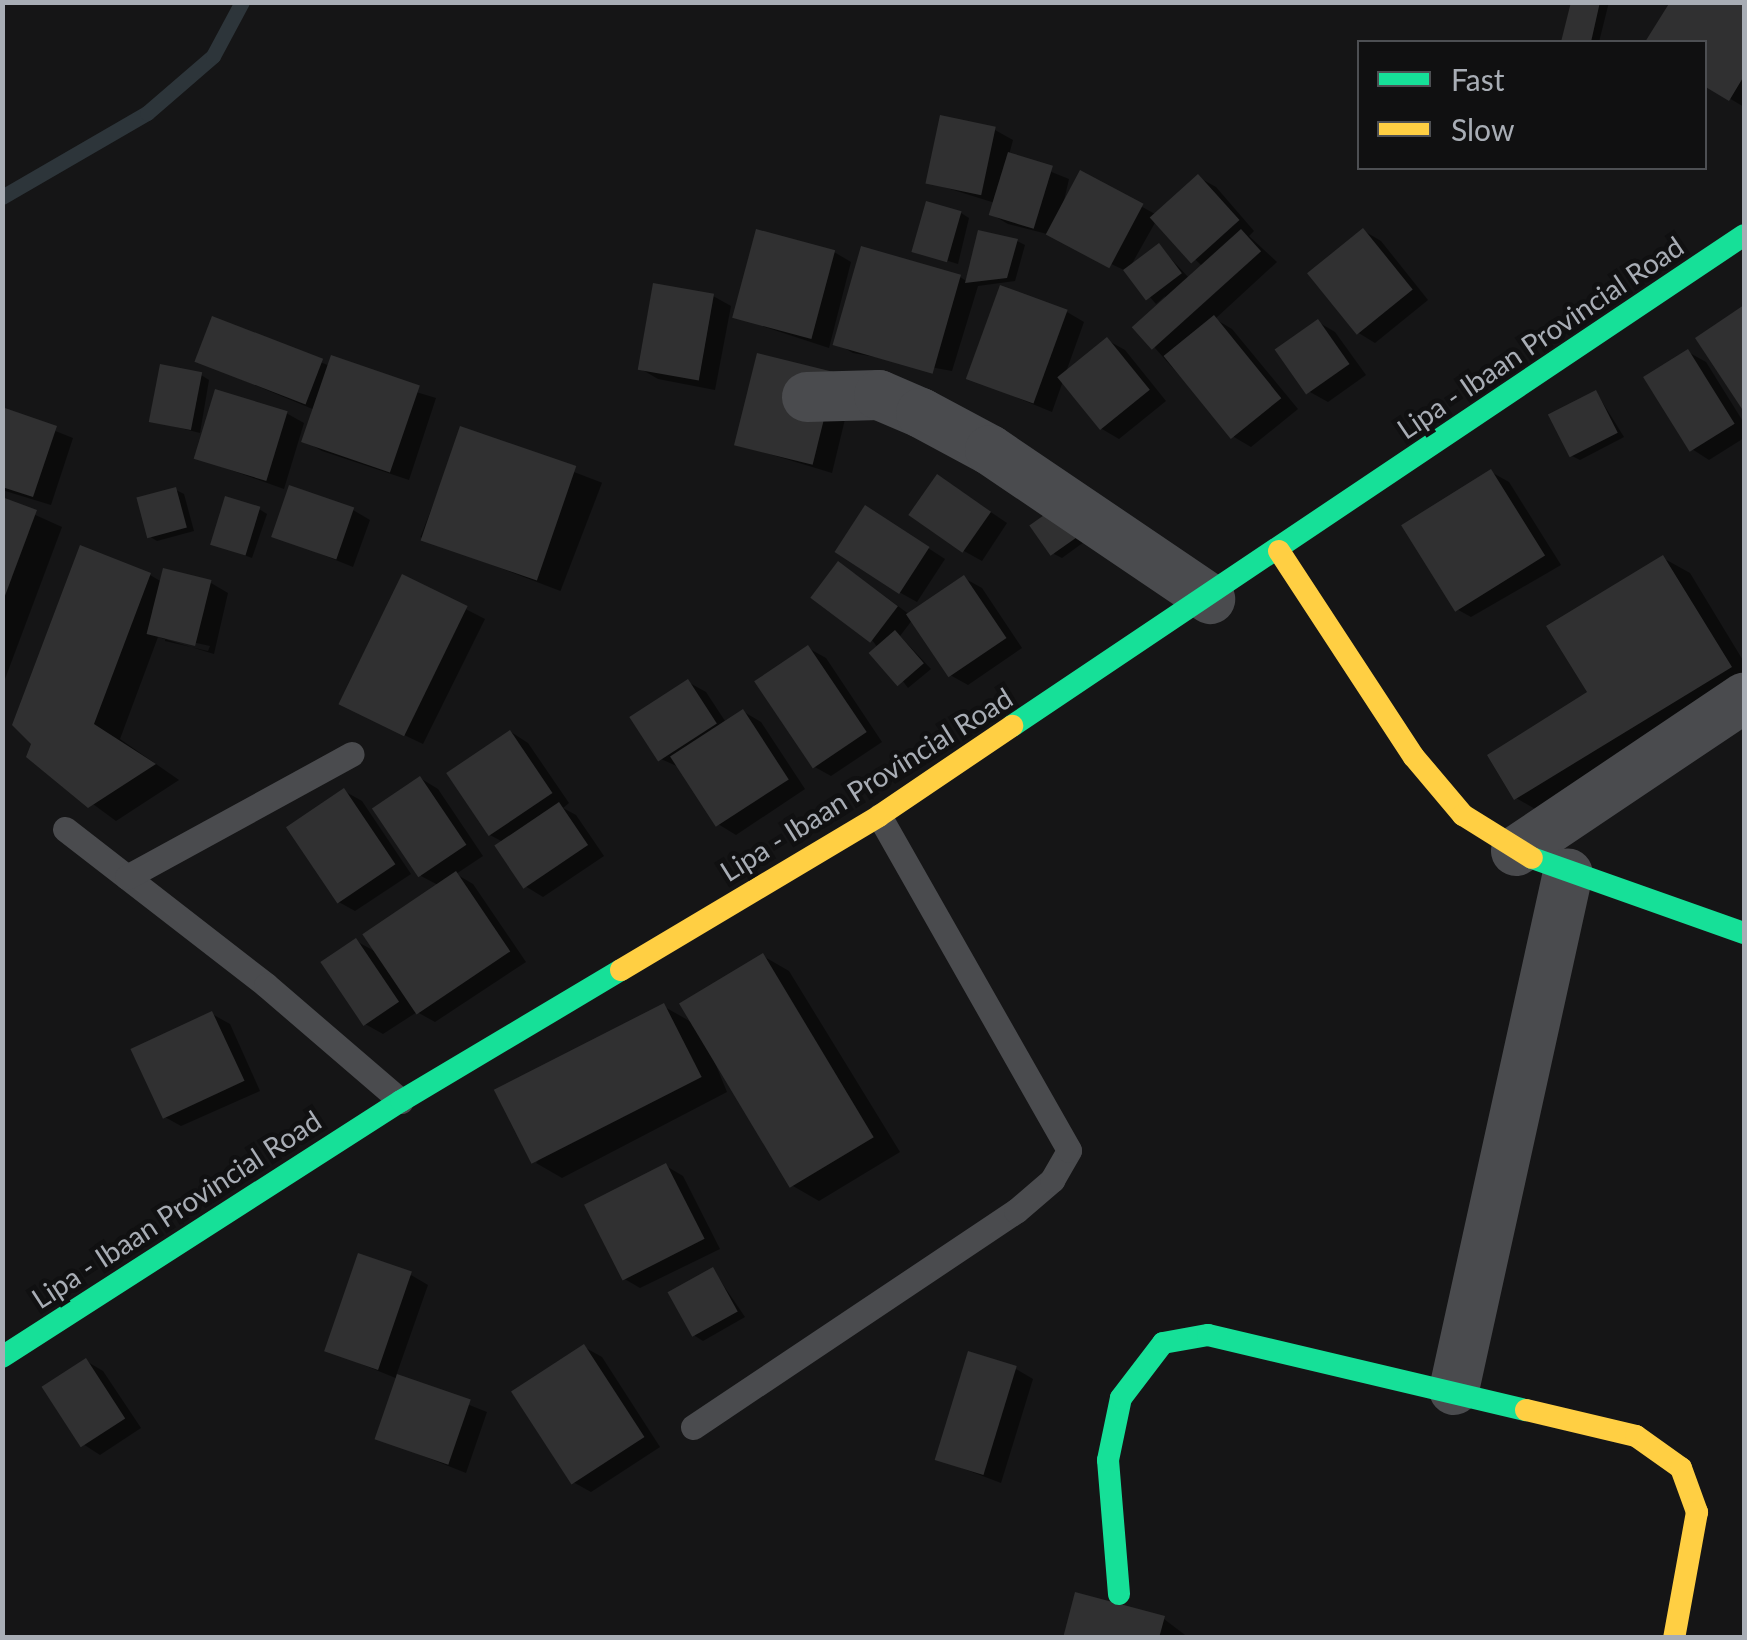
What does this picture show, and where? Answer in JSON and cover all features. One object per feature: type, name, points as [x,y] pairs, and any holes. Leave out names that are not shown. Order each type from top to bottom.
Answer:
[{"type":"main road","name":"Lipa - Ibaan Provincial Road","points":[[2,1357],[401,1101],[879,816],[1210,599],[1744,235]]},
{"type":"main road","points":[[1279,551],[1437,786],[1463,815],[1516,851],[1568,874],[1744,933]]},
{"type":"main road","points":[[1119,1594],[1108,1460],[1130,1380],[1162,1343],[1208,1335],[1636,1436],[1681,1468],[1697,1512],[1674,1638]]},
{"type":"street","points":[[807,396],[879,395],[922,413],[990,450],[1210,599]]},
{"type":"street","points":[[1516,851],[1744,698]]},
{"type":"street","points":[[1454,1390],[1568,874]]},
{"type":"lane","points":[[127,877],[352,754]]},
{"type":"lane","points":[[693,1427],[1016,1212],[1052,1180],[1069,1150],[879,816]]},
{"type":"lane","points":[[65,829],[401,1101]]},
{"type":"building","points":[[1571,2],[1600,2],[1591,40],[1562,40]]},
{"type":"building","points":[[1670,2],[1744,2],[1744,76],[1729,101],[1707,88],[1707,40],[1646,40]]},
{"type":"building","points":[[940,115],[996,127],[981,195],[925,183]]},
{"type":"building","points":[[1008,152],[1053,166],[1034,229],[989,215]]},
{"type":"building","points":[[1080,170],[1144,204],[1109,268],[1046,234]]},
{"type":"building","points":[[1198,174],[1239,220],[1191,264],[1150,217]]},
{"type":"building","points":[[926,201],[962,211],[947,262],[911,252]]},
{"type":"building","points":[[1363,228],[1413,289],[1357,335],[1307,273]]},
{"type":"building","points":[[756,229],[835,250],[811,339],[732,318]]},
{"type":"building","points":[[1241,229],[1261,251],[1152,350],[1132,327]]},
{"type":"building","points":[[978,230],[1018,239],[1007,278],[965,283]]},
{"type":"building","points":[[1159,243],[1182,273],[1146,300],[1123,270]]},
{"type":"building","points":[[861,246],[961,275],[933,374],[833,345]]},
{"type":"building","points":[[653,283],[714,294],[699,380],[638,370]]},
{"type":"building","points":[[1000,285],[1068,310],[1033,404],[966,379]]},
{"type":"building","points":[[1744,305],[1744,412],[1695,338]]},
{"type":"building","points":[[1214,315],[1281,398],[1231,439],[1163,356]]},
{"type":"building","points":[[212,316],[323,359],[306,404],[194,362]]},
{"type":"building","points":[[1318,319],[1350,364],[1306,394],[1275,349]]},
{"type":"building","points":[[1107,337],[1150,390],[1100,430],[1057,377]]},
{"type":"building","points":[[1688,349],[1735,424],[1690,452],[1643,377]]},
{"type":"building","points":[[757,353],[836,373],[813,465],[734,445]]},
{"type":"building","points":[[331,355],[420,386],[390,473],[301,442]]},
{"type":"building","points":[[160,364],[202,372],[191,430],[149,422]]},
{"type":"building","points":[[215,389],[288,411],[266,481],[194,459]]},
{"type":"building","points":[[1596,390],[1618,433],[1570,457],[1548,415]]},
{"type":"building","points":[[2,407],[57,426],[33,497],[2,487]]},
{"type":"building","points":[[460,426],[576,466],[537,580],[421,540]]},
{"type":"building","points":[[1491,469],[1545,556],[1455,612],[1401,525]]},
{"type":"building","points":[[937,474],[991,512],[962,553],[908,515]]},
{"type":"building","points":[[289,485],[354,507],[336,559],[271,537]]},
{"type":"building","points":[[176,487],[187,528],[147,538],[136,498]]},
{"type":"building","points":[[225,496],[260,507],[245,556],[210,545]]},
{"type":"building","points":[[2,497],[37,510],[3,601],[2,601]]},
{"type":"building","points":[[1067,499],[1088,529],[1051,556],[1029,525]]},
{"type":"building","points":[[865,505],[930,547],[899,594],[835,552]]},
{"type":"building","points":[[80,545],[151,573],[94,724],[156,764],[88,808],[26,757],[31,744],[12,725]]},
{"type":"building","points":[[1663,555],[1732,667],[1514,800],[1487,755],[1587,692],[1546,626]]},
{"type":"building","points":[[838,561],[898,606],[870,643],[810,598]]},
{"type":"building","points":[[163,568],[212,580],[195,646],[147,634]]},
{"type":"building","points":[[402,574],[468,606],[404,736],[338,704]]},
{"type":"building","points":[[964,575],[1006,638],[948,677],[906,614]]},
{"type":"building","points":[[895,630],[924,663],[897,686],[869,653]]},
{"type":"building","points":[[808,645],[867,732],[813,768],[754,681]]},
{"type":"building","points":[[688,679],[717,723],[658,762],[629,717]]},
{"type":"building","points":[[743,709],[789,779],[716,827],[670,756]]},
{"type":"building","points":[[510,730],[552,793],[489,836],[446,773]]},
{"type":"building","points":[[420,776],[466,845],[418,877],[372,808]]},
{"type":"building","points":[[344,788],[395,864],[337,903],[286,827]]},
{"type":"building","points":[[559,802],[588,845],[523,889],[494,846]]},
{"type":"building","points":[[456,871],[510,951],[417,1015],[362,934]]},
{"type":"building","points":[[356,938],[399,1002],[363,1026],[320,962]]},
{"type":"building","points":[[763,953],[874,1137],[790,1188],[679,1003]]},
{"type":"building","points":[[664,1003],[702,1077],[531,1164],[494,1090]]},
{"type":"building","points":[[212,1011],[245,1081],[163,1119],[130,1049]]},
{"type":"building","points":[[666,1163],[705,1239],[623,1281],[584,1205]]},
{"type":"building","points":[[358,1253],[412,1272],[378,1370],[324,1351]]},
{"type":"building","points":[[713,1267],[738,1312],[692,1337],[668,1292]]},
{"type":"building","points":[[584,1344],[644,1437],[571,1484],[511,1391]]},
{"type":"building","points":[[968,1351],[1017,1366],[983,1475],[935,1460]]},
{"type":"building","points":[[86,1358],[125,1418],[81,1447],[42,1387]]},
{"type":"building","points":[[397,1374],[471,1399],[448,1465],[375,1439]]},
{"type":"building","points":[[1075,1592],[1165,1616],[1159,1638],[1063,1638]]},
{"type":"waterway","points":[[2,197],[147,113],[213,56],[242,2]]},
{"type":"traffic: fast","points":[[1012,726],[1744,235]]},
{"type":"traffic: fast","points":[[1532,858],[1744,933]]},
{"type":"traffic: fast","points":[[2,1357],[401,1101],[621,970]]},
{"type":"traffic: fast","points":[[1119,1594],[1108,1460],[1121,1398],[1163,1343],[1208,1335],[1526,1410]]},
{"type":"traffic: slow","points":[[1279,551],[1414,757],[1463,815],[1532,858]]},
{"type":"traffic: slow","points":[[621,970],[879,816],[1012,726]]},
{"type":"traffic: slow","points":[[1526,1410],[1636,1436],[1681,1468],[1697,1512],[1674,1638]]}]
